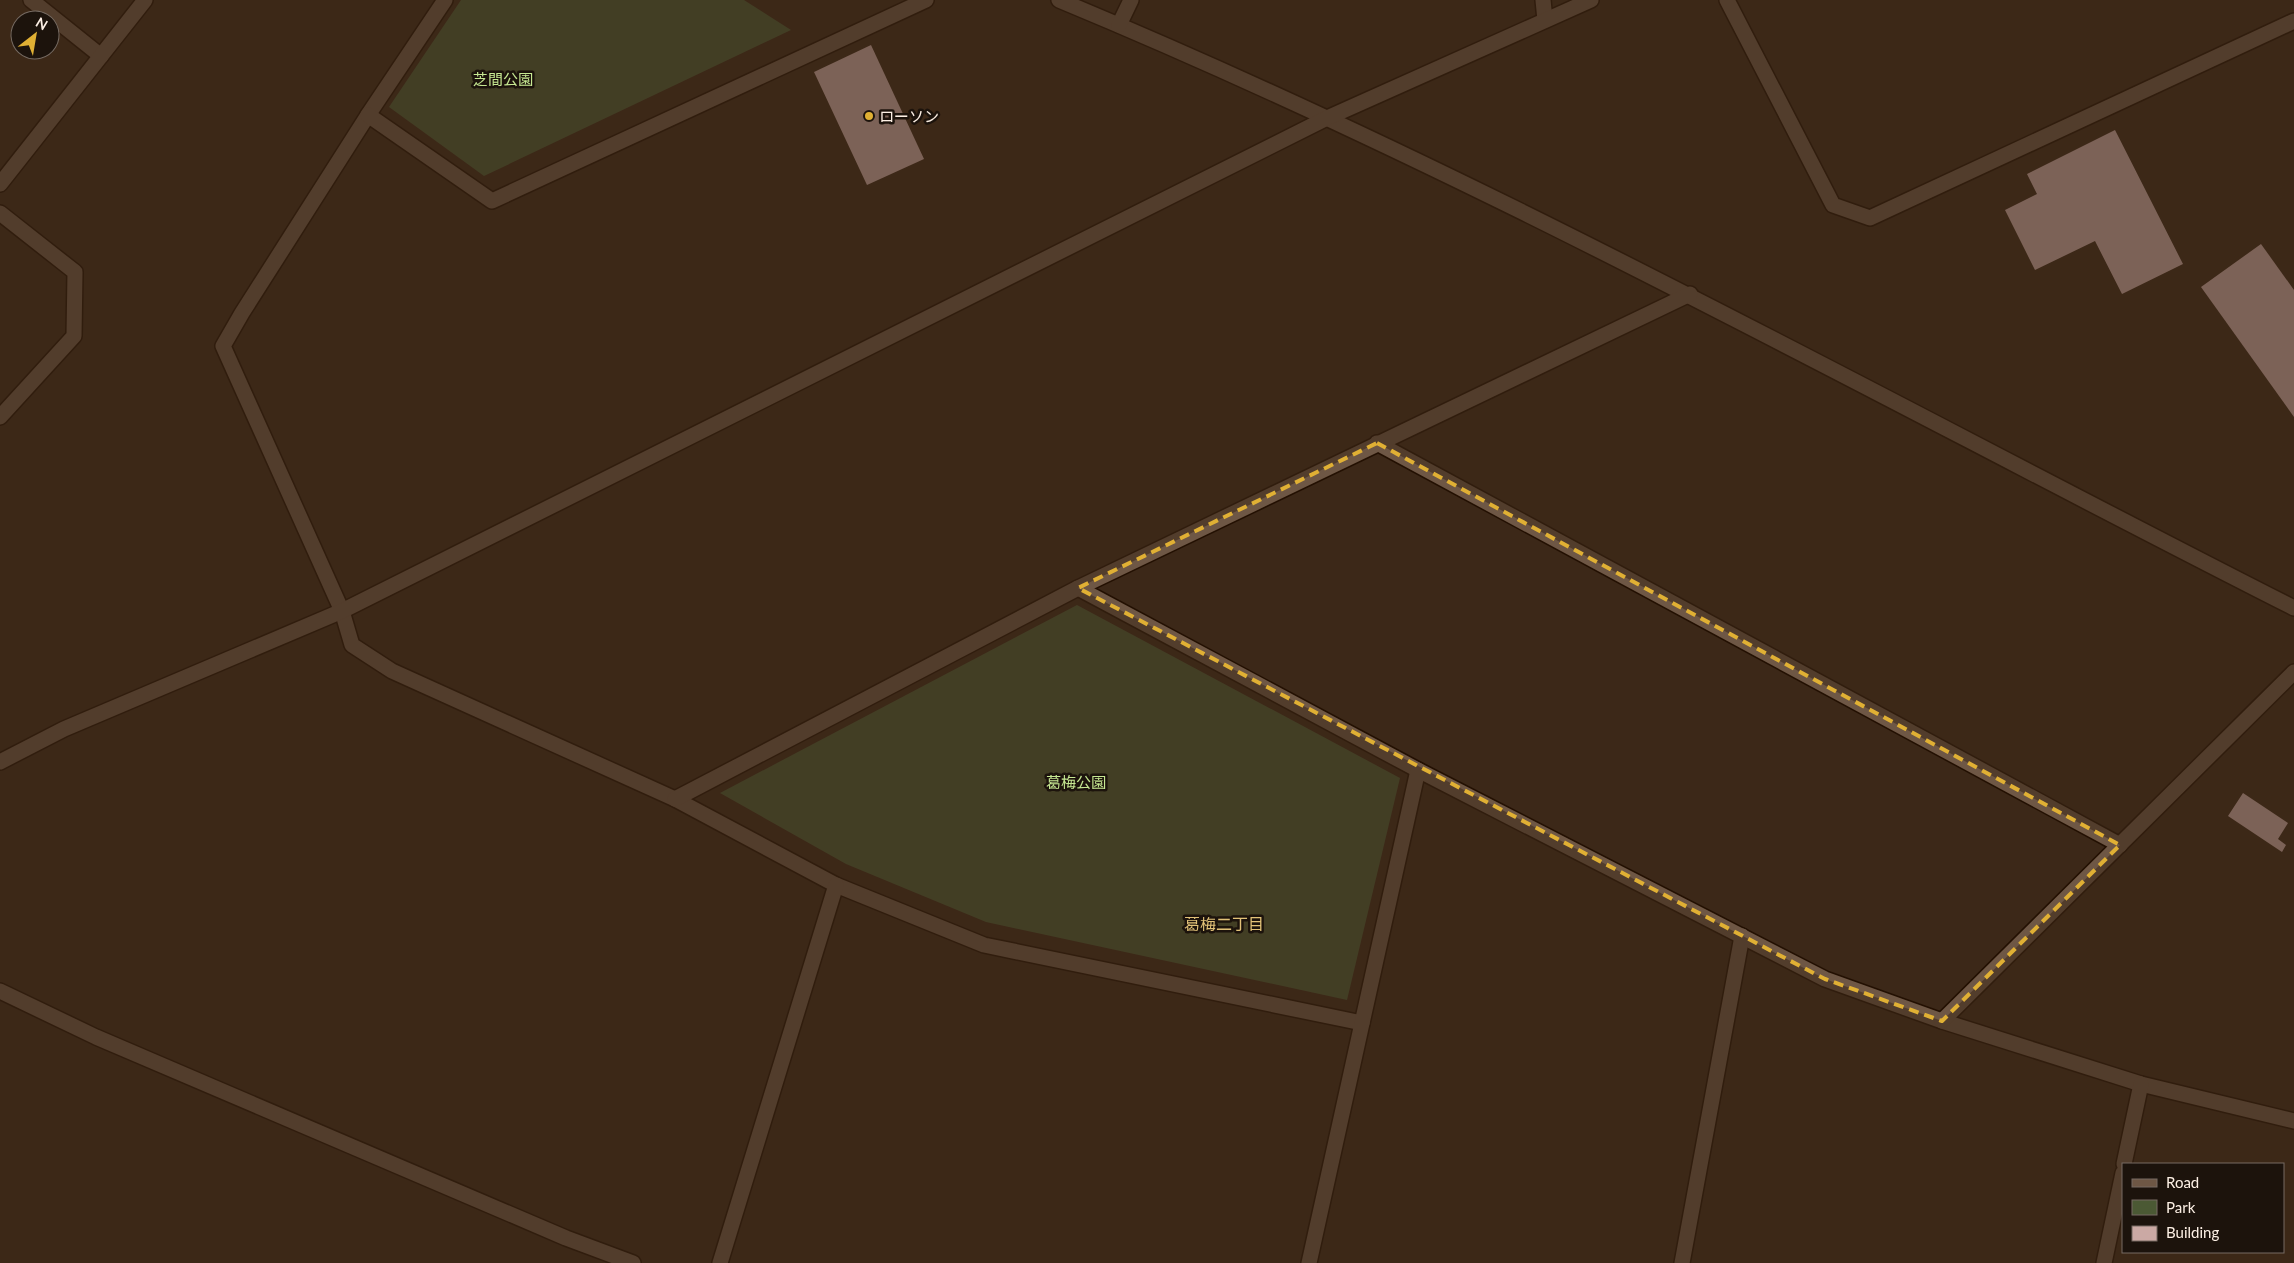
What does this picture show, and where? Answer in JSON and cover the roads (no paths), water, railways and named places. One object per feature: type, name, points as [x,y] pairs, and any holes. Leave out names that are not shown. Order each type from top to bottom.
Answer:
[{"type":"street","points":[[31,0],[101,56]]},
{"type":"street","points":[[0,184],[145,0]]},
{"type":"street","points":[[445,0],[368,115],[223,346],[342,612],[352,645],[392,671],[675,799],[836,885],[984,945],[1362,1023]]},
{"type":"street","points":[[368,115],[492,201],[926,0]]},
{"type":"street","points":[[1059,0],[1327,118],[1690,294],[2096,508],[2294,608]]},
{"type":"street","points":[[1119,25],[1131,0]]},
{"type":"street","points":[[1543,0],[1545,20]]},
{"type":"street","points":[[0,762],[64,729],[342,612],[1327,118],[1591,0]]},
{"type":"street","points":[[1727,0],[1833,205],[1870,218],[2294,21]]},
{"type":"street","points":[[0,213],[75,272],[74,336],[0,417]]},
{"type":"street","points":[[675,799],[1078,588],[1376,443],[1690,294]]},
{"type":"street","points":[[1376,443],[2120,845]]},
{"type":"street","points":[[1078,588],[1418,770],[1825,979],[1942,1020],[2141,1084],[2294,1121]]},
{"type":"street","points":[[1942,1020],[2294,672]]},
{"type":"street","points":[[1309,1263],[1418,770]]},
{"type":"street","points":[[720,1263],[836,885]]},
{"type":"street","points":[[1682,1263],[1742,936]]},
{"type":"street","points":[[0,991],[114,1045],[566,1238],[633,1263]]},
{"type":"street","points":[[2124,1163],[2141,1084]]},
{"type":"street","points":[[2104,1263],[2122,1178]]},
{"type":"place","name":"ローソン","points":[[869,116]]},
{"type":"district","name":"葛梅二丁目","points":[[1224,923]]},
{"type":"park label","name":"芝間公園","points":[[503,79]]},
{"type":"park label","name":"葛梅公園","points":[[1076,782]]}]
